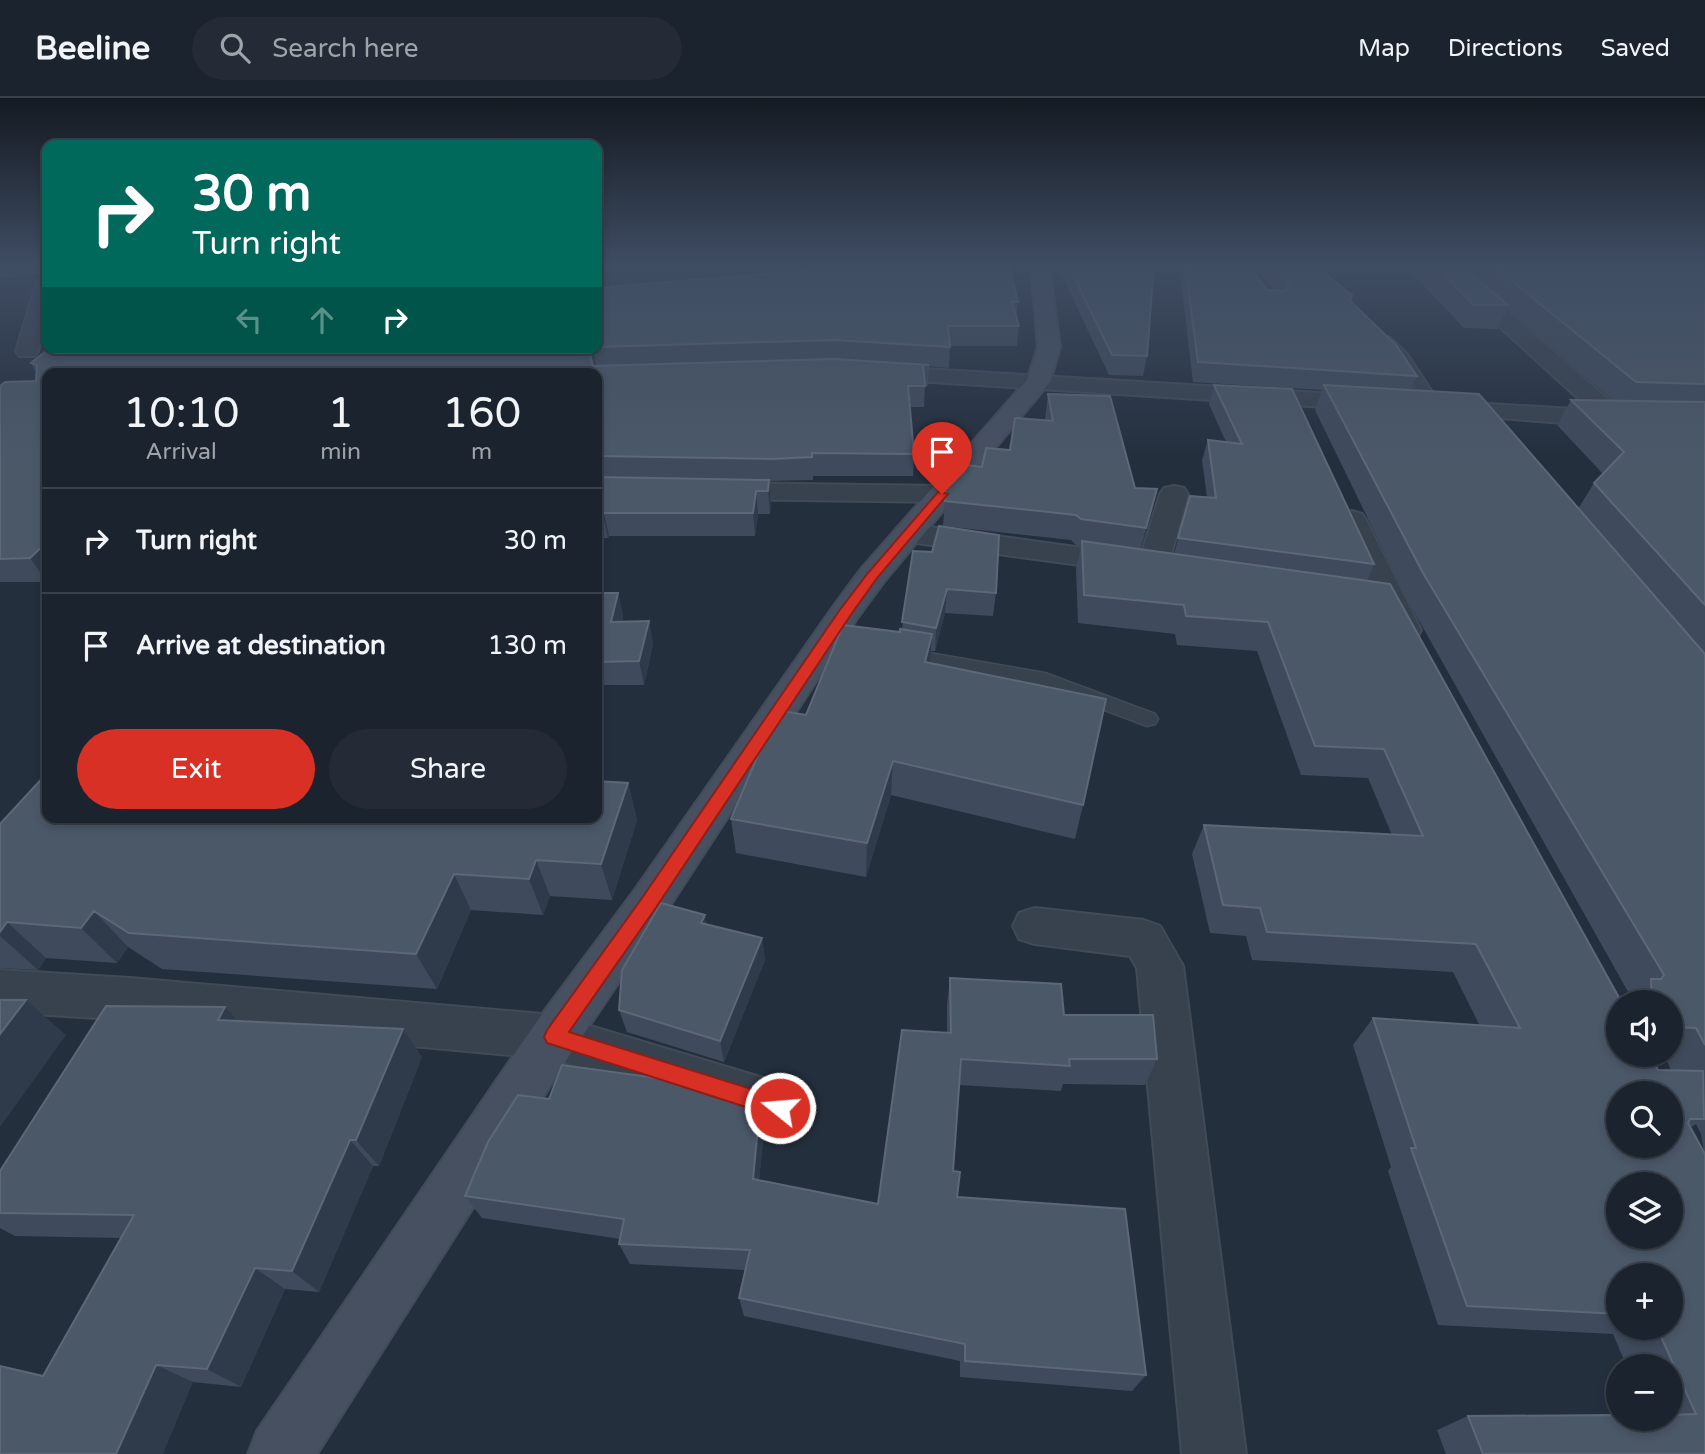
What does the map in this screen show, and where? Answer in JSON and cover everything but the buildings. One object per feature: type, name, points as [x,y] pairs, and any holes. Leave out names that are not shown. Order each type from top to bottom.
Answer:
[{"type":"street","points":[[0,354],[37,350],[40,328]]},
{"type":"street","points":[[280,1454],[554,1037],[838,640],[872,576],[1038,382],[1049,347],[1047,328]]},
{"type":"street","points":[[1366,328],[1399,359],[1430,407]]},
{"type":"street","points":[[1513,328],[1612,416]]},
{"type":"street","points":[[847,371],[1577,417],[1705,418]]},
{"type":"street","points":[[1295,398],[1312,434]]},
{"type":"street","points":[[1475,410],[1502,442]]},
{"type":"street","points":[[1676,418],[1705,442]]},
{"type":"street","points":[[693,491],[942,494]]},
{"type":"street","points":[[909,533],[1167,568],[1174,494]]},
{"type":"street","points":[[1340,494],[1390,602],[1423,663]]},
{"type":"street","points":[[1351,596],[1390,602]]},
{"type":"street","points":[[1035,926],[1144,939],[1160,967],[1214,1454]]},
{"type":"street","points":[[0,991],[130,999],[554,1037],[780,1108]]},
{"type":"street","points":[[99,1045],[130,999]]},
{"type":"lane","points":[[884,652],[1045,680],[1147,719]]},
{"type":"route","points":[[780,1108],[554,1037],[649,903],[844,614],[872,576],[942,494]]}]
